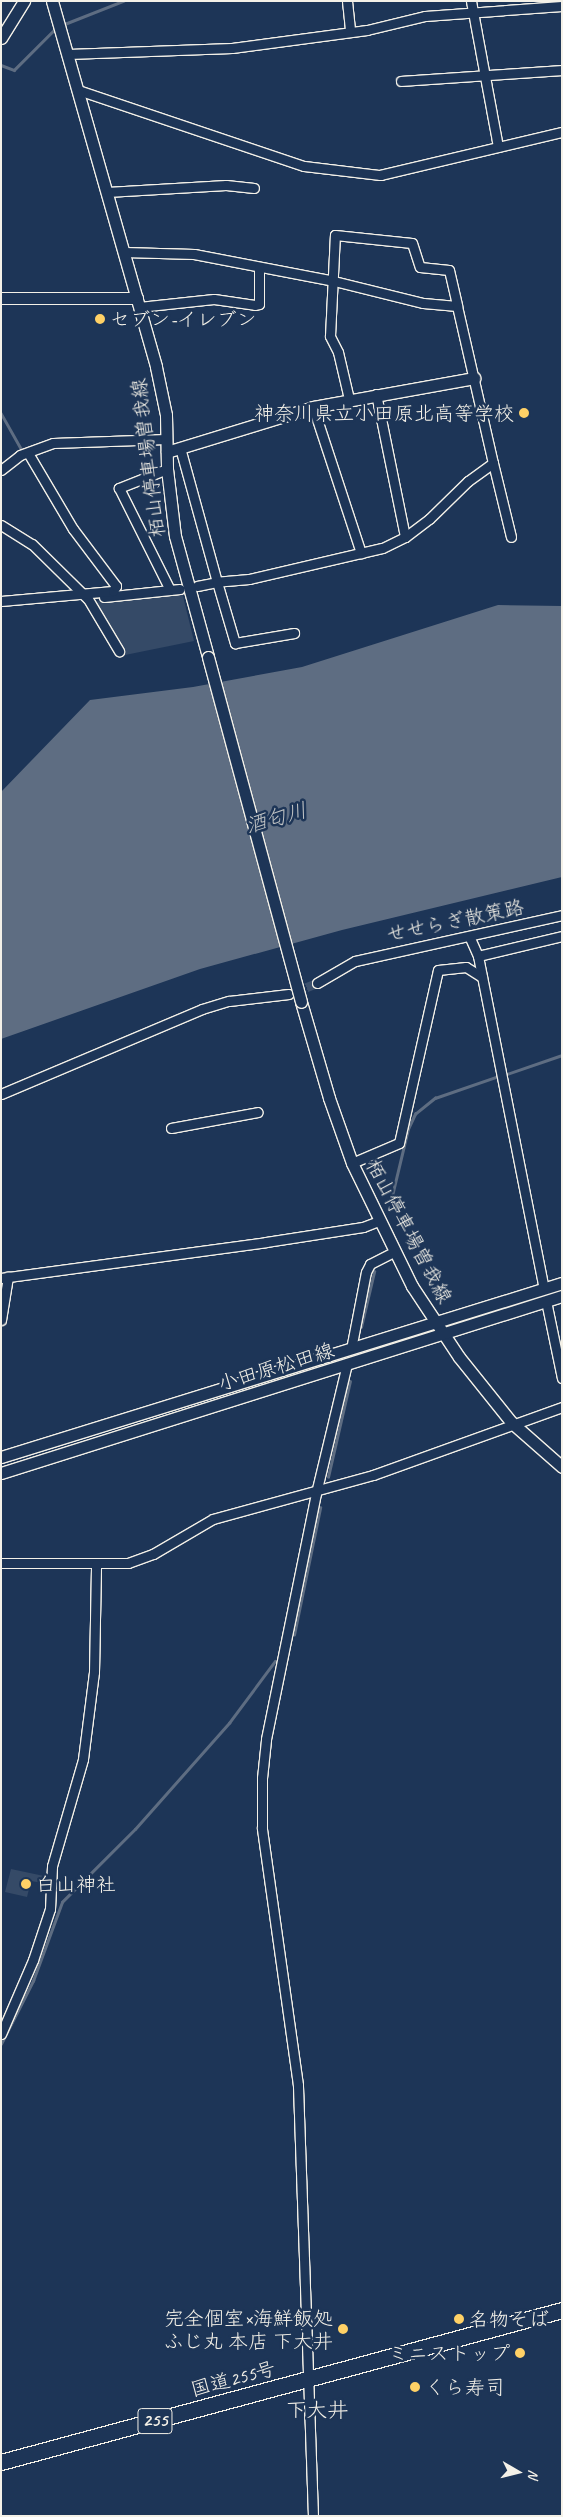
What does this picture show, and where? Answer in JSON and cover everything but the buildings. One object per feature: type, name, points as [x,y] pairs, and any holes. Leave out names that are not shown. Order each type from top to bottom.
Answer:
[{"type":"highway","name":"国道255号","points":[[1,2462],[562,2310]]},
{"type":"main road","points":[[1,38],[24,1]]},
{"type":"main road","name":"栢山停車場曽我線","points":[[52,1],[138,302],[162,398],[167,470],[175,536],[301,1002],[329,1098],[352,1163],[380,1222],[393,1249],[436,1322],[511,1422],[562,1467]]},
{"type":"main road","points":[[1,298],[138,302]]},
{"type":"main road","points":[[167,452],[313,407],[376,394],[474,378]]},
{"type":"main road","name":"小田原松田線","points":[[1,1457],[562,1283]]},
{"type":"main road","name":"小田原松田線","points":[[1,1473],[562,1296]]},
{"type":"street","points":[[347,1],[350,32]]},
{"type":"street","points":[[471,1],[498,147]]},
{"type":"street","points":[[68,54],[232,48],[350,32],[425,16],[562,6]]},
{"type":"street","points":[[401,81],[562,70]]},
{"type":"street","points":[[78,90],[304,166],[380,175],[562,132]]},
{"type":"street","points":[[107,192],[226,185],[254,188]]},
{"type":"street","points":[[349,399],[338,352],[330,336],[335,234],[412,243],[420,267],[449,270],[511,537]]},
{"type":"street","points":[[124,252],[194,254],[334,281],[423,303],[457,306]]},
{"type":"street","points":[[138,302],[214,299],[259,304],[259,267]]},
{"type":"street","points":[[376,394],[405,537]]},
{"type":"street","points":[[313,407],[361,553]]},
{"type":"street","points":[[1,470],[20,455],[53,443],[166,439]]},
{"type":"street","points":[[180,448],[235,643],[294,633]]},
{"type":"street","points":[[28,453],[74,529],[116,586],[113,594]]},
{"type":"street","points":[[197,586],[217,582],[249,580],[361,553],[405,537],[429,519],[468,481],[494,463]]},
{"type":"street","points":[[167,470],[118,488],[170,590]]},
{"type":"street","points":[[1,525],[32,544],[85,596],[119,651]]},
{"type":"street","points":[[1,601],[180,589]]},
{"type":"street","name":"せせらぎ散策路","points":[[317,983],[355,961],[470,938],[562,915]]},
{"type":"street","points":[[478,956],[537,946],[562,936]]},
{"type":"street","points":[[470,938],[478,956],[544,1288]]},
{"type":"street","points":[[352,1163],[399,1143],[438,970],[466,967],[482,978]]},
{"type":"street","points":[[1,1094],[202,1009],[229,1002],[289,994]]},
{"type":"street","points":[[171,1128],[258,1112]]},
{"type":"street","points":[[1,1320],[4,1278],[363,1227],[380,1222]]},
{"type":"street","points":[[351,1349],[366,1272],[370,1264],[393,1249]]},
{"type":"street","points":[[546,1301],[562,1378]]},
{"type":"street","points":[[313,2516],[298,2086],[262,1828],[262,1778],[266,1738],[316,1492],[347,1364]]},
{"type":"street","points":[[1,1563],[128,1563],[153,1554],[213,1519],[316,1492],[445,1449],[511,1422],[562,1407]]},
{"type":"street","points":[[1,2034],[33,1960],[50,1910],[52,1866],[83,1759],[94,1672],[96,1564]]},
{"type":"shaded area","points":[[182,592],[194,641],[125,655],[93,602]]},
{"type":"shaded area","points":[[11,1869],[44,1876],[43,1883],[31,1881],[27,1897],[5,1892]]},
{"type":"water","name":"酒匂川","points":[[498,605],[562,606],[562,877],[342,930],[200,969],[1,1039],[1,792],[90,700],[193,687],[302,667]]},
{"type":"waterway","points":[[62,25],[123,1]]},
{"type":"waterway","points":[[1,65],[14,70],[55,29]]},
{"type":"waterway","points":[[1,413],[23,452]]},
{"type":"waterway","points":[[504,1075],[562,1055]]},
{"type":"waterway","points":[[390,1204],[408,1129],[415,1114],[435,1098],[499,1076]]},
{"type":"waterway","points":[[361,1327],[374,1272]]},
{"type":"waterway","points":[[328,1477],[350,1381]]},
{"type":"waterway","points":[[294,1635],[320,1508]]},
{"type":"waterway","points":[[1,2044],[33,1981],[62,1902],[135,1829],[229,1723],[275,1661]]},
{"type":"tunnel","points":[[294,992],[317,983]]},
{"type":"place","name":"セブン-イレブン","points":[[100,319]]},
{"type":"place","name":"神奈川県立小田原北高等学校","points":[[524,413]]},
{"type":"place","name":"白山神社","points":[[26,1884]]},
{"type":"place","name":"名物そば","points":[[459,2319]]},
{"type":"place","name":"完全個室×海鮮飯処 ふじ丸 本店 下大井","points":[[343,2329]]},
{"type":"place","name":"ミニストップ","points":[[520,2353]]},
{"type":"place","name":"くら寿司","points":[[415,2387]]},
{"type":"district","name":"下大井","points":[[317,2410]]}]
